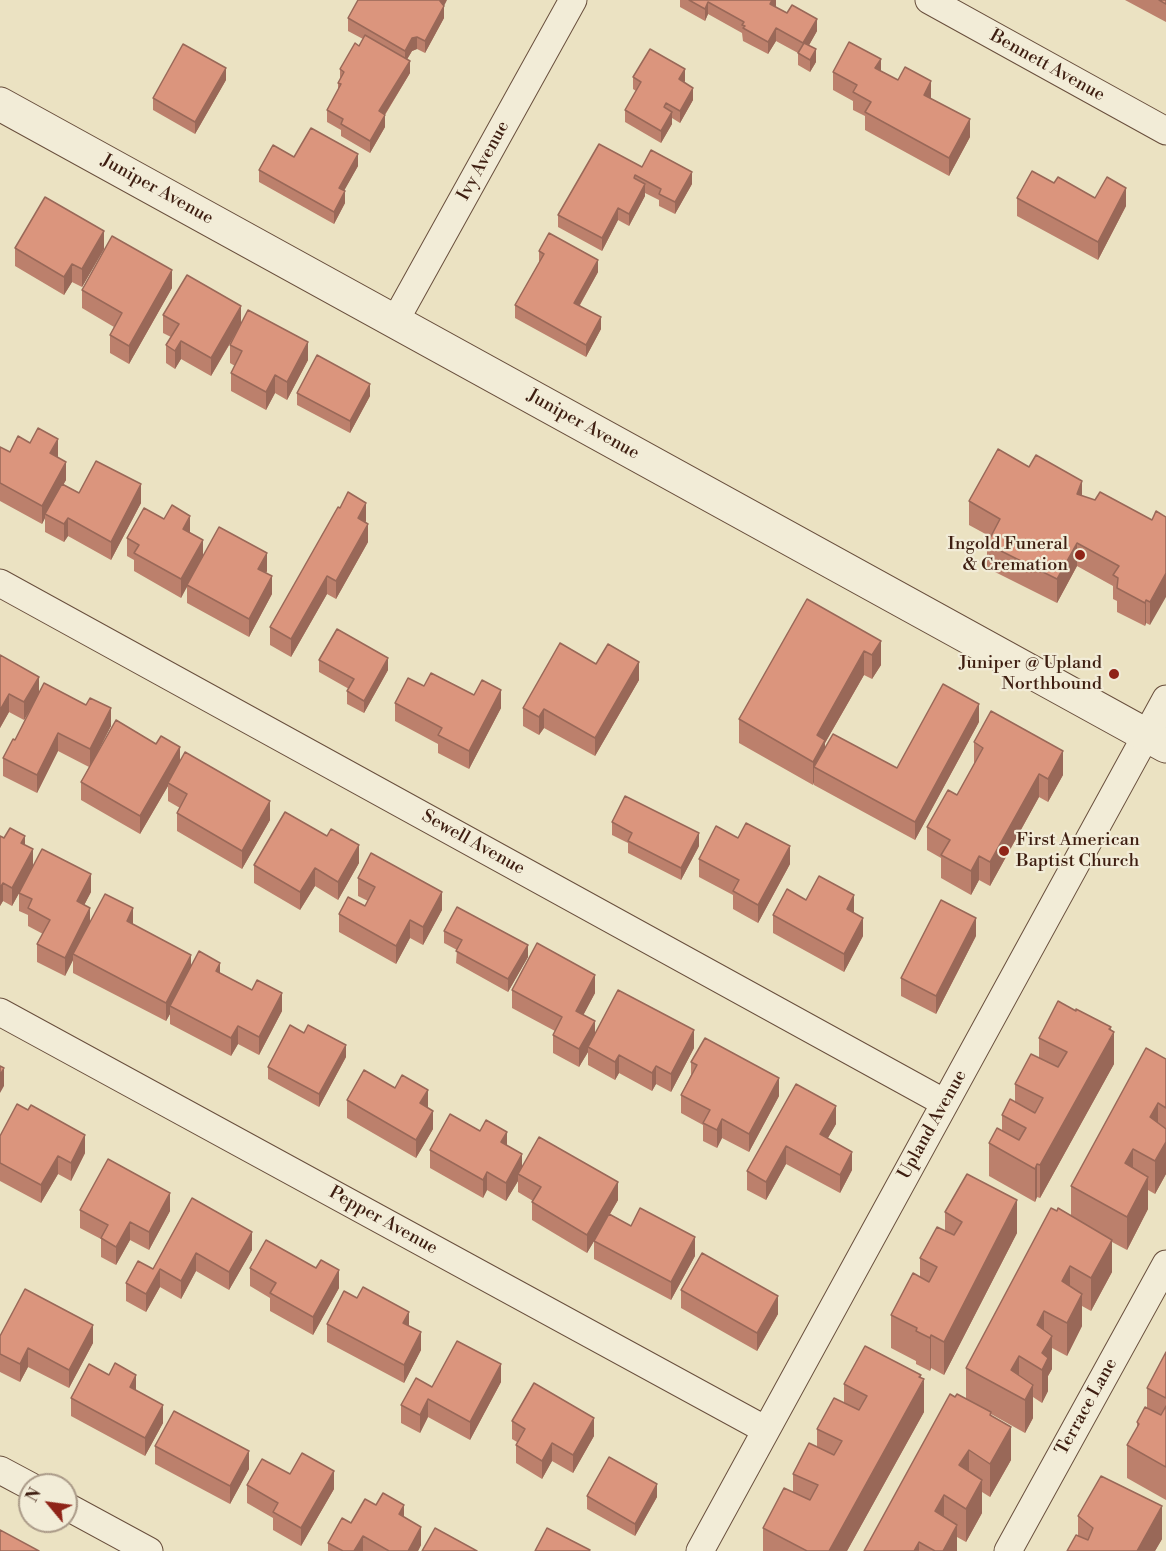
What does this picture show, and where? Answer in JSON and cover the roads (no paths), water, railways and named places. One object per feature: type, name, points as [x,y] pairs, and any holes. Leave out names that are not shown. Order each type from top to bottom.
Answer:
[{"type":"street","name":"Ivy Avenue","points":[[395,321],[573,0]]},
{"type":"street","name":"Bennett Avenue","points":[[929,0],[1166,131]]},
{"type":"street","name":"Juniper Avenue","points":[[0,104],[1156,740]]},
{"type":"street","name":"Sewell Avenue","points":[[0,583],[945,1103]]},
{"type":"street","name":"Upland Avenue","points":[[700,1551],[945,1103],[1156,740],[1166,699]]},
{"type":"street","name":"Pepper Avenue","points":[[0,1012],[766,1430]]},
{"type":"street","name":"Terrace Lane","points":[[1008,1551],[1166,1264]]},
{"type":"street","points":[[0,1470],[18,1480]]},
{"type":"street","points":[[78,1513],[149,1551]]},
{"type":"place","name":"Ingold Funeral & Cremation","points":[[1080,555]]},
{"type":"place","name":"Juniper @ Upland Northbound","points":[[1114,674]]},
{"type":"place","name":"First American Baptist Church","points":[[1004,851]]}]
